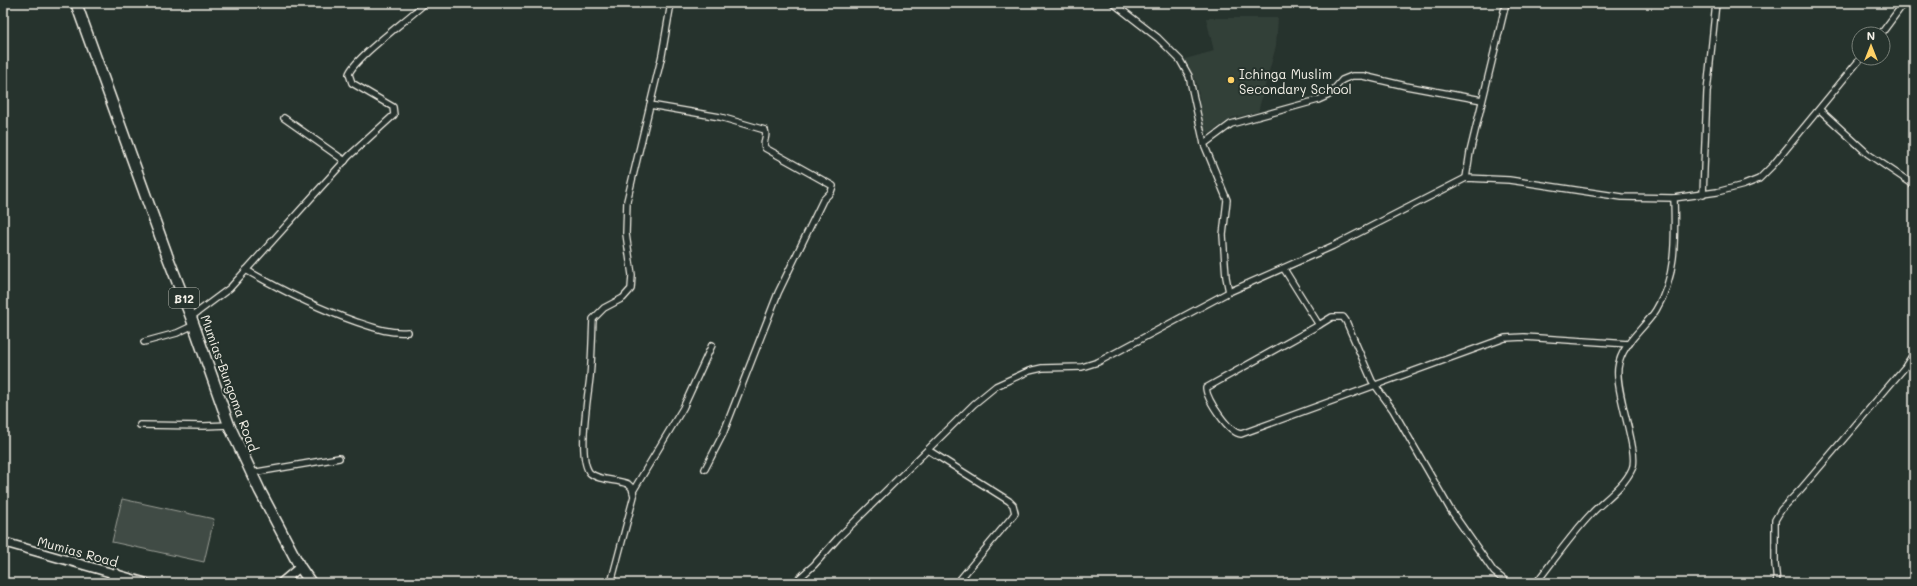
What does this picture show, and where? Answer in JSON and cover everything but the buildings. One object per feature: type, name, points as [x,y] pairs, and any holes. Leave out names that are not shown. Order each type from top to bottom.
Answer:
[{"type":"highway","name":"Mumias-Bungoma Road","points":[[76,3],[161,240],[193,321],[229,425],[250,473],[300,567],[311,583]]},
{"type":"street","points":[[144,342],[177,333],[222,296],[345,161],[391,120],[395,113],[393,106],[352,83],[349,79],[350,72],[365,54],[425,3]]},
{"type":"street","points":[[611,583],[634,496],[633,491],[628,484],[599,477],[589,471],[586,465],[584,425],[590,375],[593,319],[604,308],[624,298],[630,289],[632,276],[626,234],[626,209],[662,55],[671,3]]},
{"type":"street","points":[[1113,3],[1158,38],[1184,67],[1189,76],[1204,144],[1227,200],[1223,235],[1226,277],[1229,292]]},
{"type":"street","points":[[1466,178],[1470,152],[1506,3]]},
{"type":"street","points":[[1703,194],[1707,92],[1716,3]]},
{"type":"street","points":[[1887,26],[1904,3]]},
{"type":"street","points":[[794,583],[814,565],[838,538],[974,404],[1004,381],[1028,371],[1042,368],[1082,367],[1098,362],[1229,292],[1284,269],[1333,246],[1466,178],[1509,180],[1622,197],[1674,198],[1732,188],[1759,179],[1770,169],[1820,110],[1855,66]]},
{"type":"street","points":[[1204,144],[1231,124],[1318,100],[1328,94],[1342,80],[1352,76],[1363,76],[1406,86],[1482,100]]},
{"type":"street","points":[[650,105],[720,117],[765,130],[767,135],[764,144],[765,148],[833,186],[831,192],[823,200],[778,293],[722,434],[704,469]]},
{"type":"street","points":[[1820,110],[1868,154],[1914,185]]},
{"type":"street","points":[[284,118],[345,161]]},
{"type":"street","points":[[1536,583],[1591,514],[1626,478],[1633,468],[1632,445],[1623,412],[1618,372],[1620,360],[1628,344],[1656,311],[1670,278],[1674,246],[1674,198]]},
{"type":"street","points":[[1284,269],[1319,325]]},
{"type":"street","points":[[246,270],[298,299],[328,312],[372,328],[392,332],[408,332]]},
{"type":"street","points":[[1508,583],[1494,572],[1450,509],[1393,410],[1375,384],[1343,317],[1332,317],[1206,388],[1208,396],[1233,431],[1241,434],[1375,384],[1505,338],[1524,337],[1628,344]]},
{"type":"street","points":[[633,491],[684,408],[712,345]]},
{"type":"street","points":[[1776,583],[1775,520],[1781,510],[1801,489],[1905,367],[1914,352]]},
{"type":"street","points":[[140,425],[229,425]]},
{"type":"street","points":[[928,450],[1009,501],[1015,512],[957,583]]},
{"type":"street","points":[[250,473],[339,458]]},
{"type":"street","name":"Mumias Road","points":[[3,542],[147,583]]},
{"type":"street","points":[[281,583],[300,567]]},
{"type":"street","points":[[109,583],[116,573]]},
{"type":"shaded area","name":"Ichinga Muslim Secondary School","points":[[1206,18],[1278,18],[1276,46],[1258,112],[1232,118],[1210,133],[1204,131],[1197,84],[1185,59],[1214,51]]},
{"type":"shaded area","points":[[122,499],[214,519],[204,562],[112,542]]},
{"type":"place","name":"Ichinga Muslim Secondary School","points":[[1231,80]]}]
